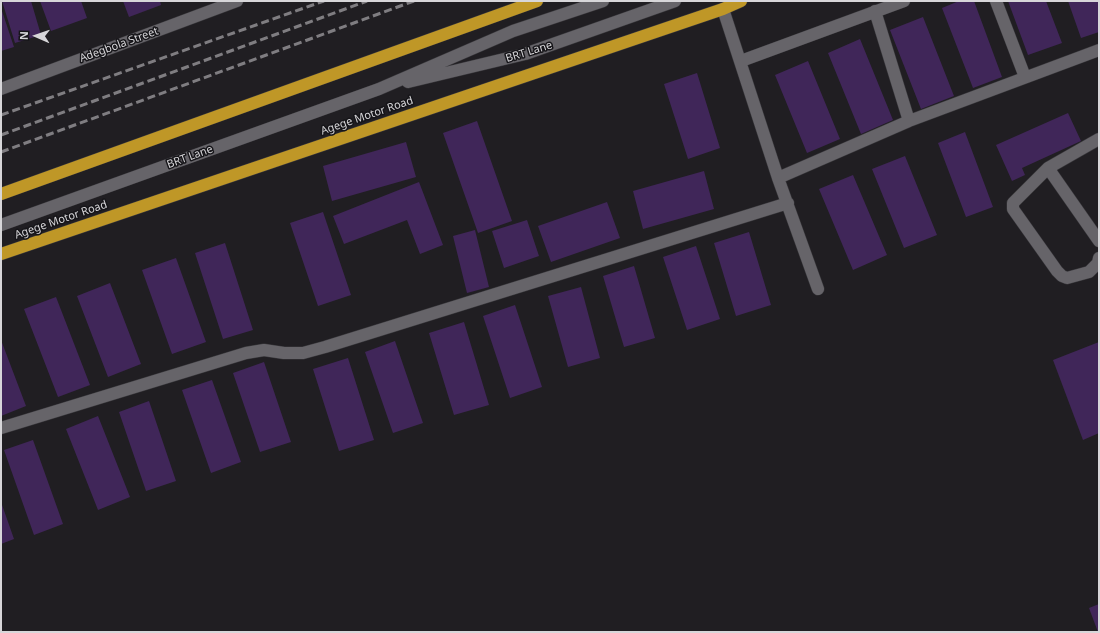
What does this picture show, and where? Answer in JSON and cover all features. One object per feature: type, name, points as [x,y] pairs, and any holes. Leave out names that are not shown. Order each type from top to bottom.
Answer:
[{"type":"highway","points":[[1,194],[537,1]]},
{"type":"highway","name":"Agege Motor Road","points":[[1,254],[723,9],[742,1]]},
{"type":"street","name":"Adegbola Street","points":[[1,89],[237,1]]},
{"type":"street","name":"BRT Lane","points":[[1,225],[379,89],[513,31],[602,1]]},
{"type":"street","name":"BRT Lane","points":[[379,89],[524,54],[675,1]]},
{"type":"street","points":[[741,61],[904,1]]},
{"type":"street","points":[[996,1],[1025,78]]},
{"type":"street","points":[[723,9],[778,178],[818,289]]},
{"type":"street","points":[[875,11],[910,121]]},
{"type":"street","points":[[778,178],[910,121],[1099,50]]},
{"type":"street","points":[[1099,139],[1048,168],[1014,203],[1013,210],[1056,271],[1062,276],[1067,278],[1089,272],[1098,263],[1099,258]]},
{"type":"street","points":[[1048,168],[1099,241]]},
{"type":"street","points":[[1,428],[246,353],[264,350],[284,353],[303,353],[325,347],[788,203]]},
{"type":"building","points":[[2,1],[31,1],[41,35],[15,43]]},
{"type":"building","points":[[40,1],[81,1],[87,18],[51,31]]},
{"type":"building","points":[[123,1],[160,1],[161,5],[129,17]]},
{"type":"building","points":[[959,1],[974,1],[1002,77],[973,88],[942,8]]},
{"type":"building","points":[[1008,1],[1046,1],[1062,43],[1028,55]]},
{"type":"building","points":[[1068,1],[1099,1],[1099,32],[1081,38]]},
{"type":"building","points":[[1,8],[14,47],[1,51]]},
{"type":"building","points":[[923,17],[954,96],[921,109],[890,30]]},
{"type":"building","points":[[860,39],[893,120],[861,134],[828,53]]},
{"type":"building","points":[[808,61],[840,139],[807,153],[775,75]]},
{"type":"building","points":[[697,73],[720,148],[688,159],[664,84]]},
{"type":"building","points":[[1068,113],[1081,141],[1022,168],[1025,175],[1012,181],[996,145]]},
{"type":"building","points":[[477,121],[512,221],[478,233],[443,133]]},
{"type":"building","points":[[965,132],[993,207],[966,217],[938,143]]},
{"type":"building","points":[[406,142],[416,177],[332,201],[323,166]]},
{"type":"building","points":[[905,156],[937,235],[904,248],[872,169]]},
{"type":"building","points":[[704,171],[714,209],[643,229],[633,191]]},
{"type":"building","points":[[853,175],[887,255],[853,270],[819,189]]},
{"type":"building","points":[[419,182],[443,245],[420,254],[407,220],[344,244],[333,216]]},
{"type":"building","points":[[607,202],[620,238],[551,262],[538,226]]},
{"type":"building","points":[[323,212],[351,295],[318,306],[290,223]]},
{"type":"building","points":[[527,220],[539,256],[504,268],[492,231]]},
{"type":"building","points":[[475,230],[489,287],[467,293],[453,236]]},
{"type":"building","points":[[749,232],[771,305],[736,316],[714,243]]},
{"type":"building","points":[[225,243],[253,330],[223,339],[195,253]]},
{"type":"building","points":[[696,246],[720,319],[687,330],[663,257]]},
{"type":"building","points":[[176,258],[206,342],[172,354],[142,270]]},
{"type":"building","points":[[634,266],[655,338],[624,347],[603,276]]},
{"type":"building","points":[[110,283],[141,364],[108,377],[77,296]]},
{"type":"building","points":[[581,287],[600,358],[568,367],[548,296]]},
{"type":"building","points":[[56,297],[90,385],[58,397],[24,309]]},
{"type":"building","points":[[515,305],[542,387],[510,398],[483,316]]},
{"type":"building","points":[[464,322],[489,405],[454,415],[429,333]]},
{"type":"building","points":[[1,340],[26,406],[1,416]]},
{"type":"building","points":[[395,341],[423,423],[393,433],[365,352]]},
{"type":"building","points":[[1099,342],[1099,433],[1083,440],[1053,360]]},
{"type":"building","points":[[348,358],[374,440],[339,451],[313,369]]},
{"type":"building","points":[[264,362],[291,442],[260,452],[233,373]]},
{"type":"building","points":[[212,380],[241,462],[211,473],[182,390]]},
{"type":"building","points":[[149,401],[176,481],[146,491],[119,412]]},
{"type":"building","points":[[98,416],[130,497],[98,510],[66,429]]},
{"type":"building","points":[[33,440],[63,524],[34,535],[4,450]]},
{"type":"building","points":[[1,502],[14,539],[1,544]]},
{"type":"building","points":[[1099,604],[1099,632],[1098,632],[1089,608]]},
{"type":"railway","points":[[1,115],[324,1]]},
{"type":"railway","points":[[1,135],[367,1]]},
{"type":"railway","points":[[1,152],[414,1]]}]
